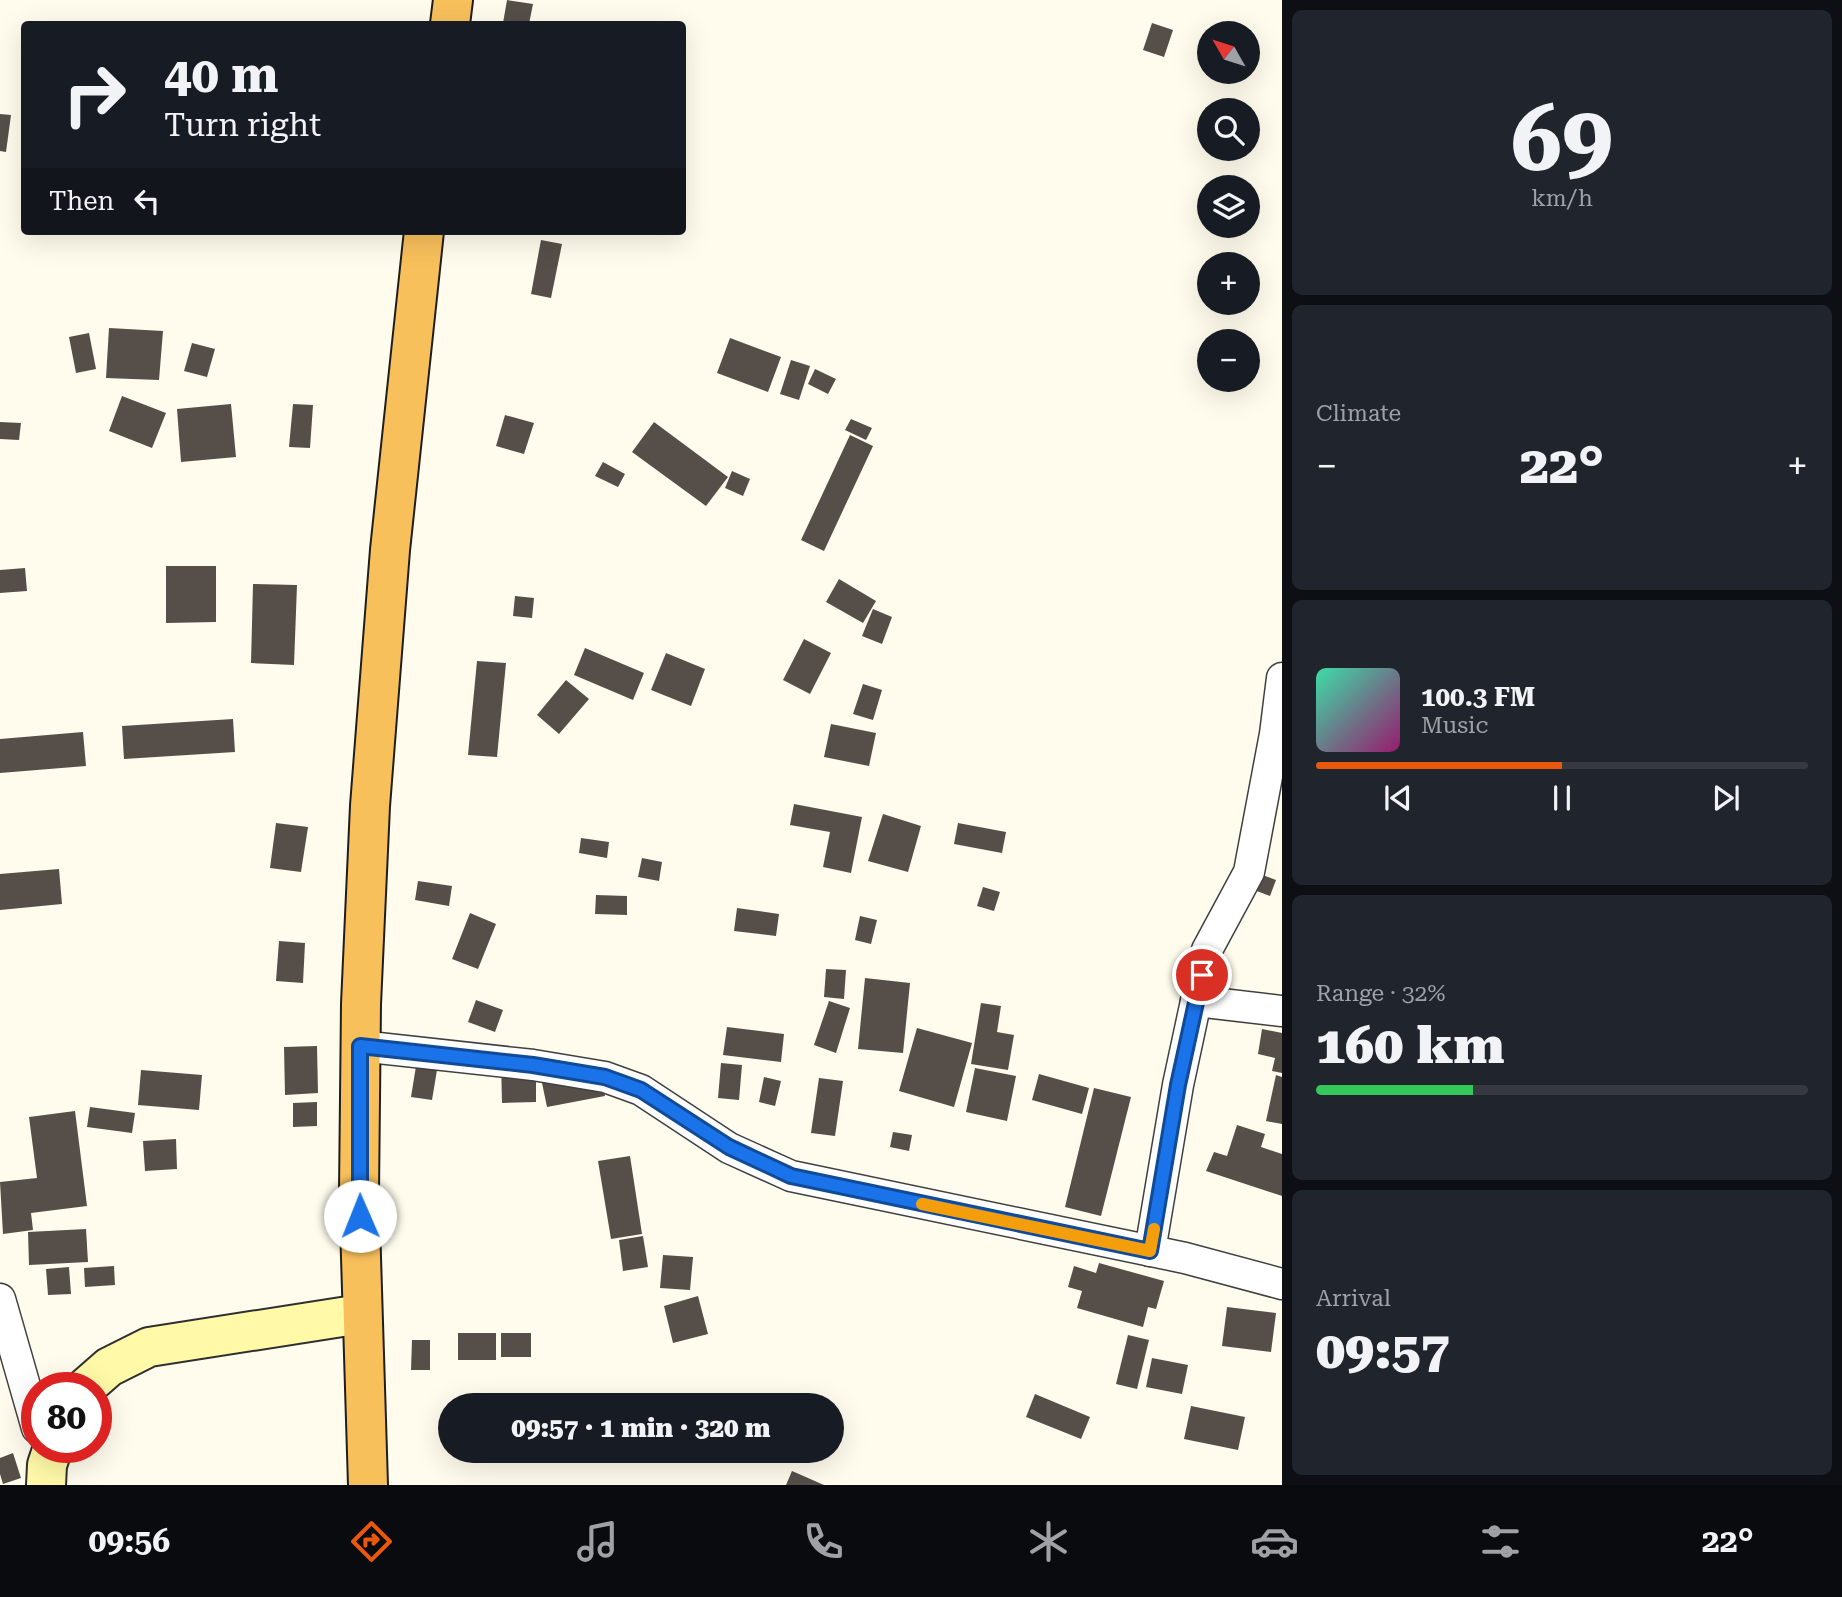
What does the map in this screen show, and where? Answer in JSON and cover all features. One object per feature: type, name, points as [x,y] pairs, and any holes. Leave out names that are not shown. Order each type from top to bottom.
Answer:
[{"type":"highway","points":[[450,21],[453,0]]},
{"type":"highway","points":[[368,1485],[361,1314],[360,1046],[373,765],[392,536],[424,235]]},
{"type":"main road","points":[[103,1372],[149,1348],[361,1314]]},
{"type":"street","points":[[1150,1251],[1178,1085],[1207,950],[1249,872],[1275,734],[1282,678]]},
{"type":"street","points":[[1196,1001],[1282,1011]]},
{"type":"street","points":[[360,1046],[533,1065],[605,1077],[641,1090],[729,1147],[791,1176],[1150,1251],[1282,1284]]},
{"type":"street","points":[[0,1299],[21,1372]]},
{"type":"building","points":[[507,0],[533,4],[530,21],[503,21]]},
{"type":"building","points":[[1152,23],[1173,30],[1164,57],[1143,50]]},
{"type":"building","points":[[0,114],[11,115],[6,152],[0,151]]},
{"type":"building","points":[[541,240],[562,244],[551,298],[531,294]]},
{"type":"building","points":[[109,328],[163,331],[159,380],[106,378]]},
{"type":"building","points":[[89,333],[96,369],[76,373],[69,337]]},
{"type":"building","points":[[730,338],[781,357],[768,392],[717,373]]},
{"type":"building","points":[[192,343],[215,349],[207,377],[184,371]]},
{"type":"building","points":[[791,360],[810,366],[799,400],[780,394]]},
{"type":"building","points":[[815,369],[836,379],[828,394],[808,384]]},
{"type":"building","points":[[122,396],[166,413],[152,448],[109,431]]},
{"type":"building","points":[[231,404],[236,457],[181,462],[177,409]]},
{"type":"building","points":[[293,404],[313,405],[310,448],[289,447]]},
{"type":"building","points":[[505,415],[534,423],[524,454],[496,446]]},
{"type":"building","points":[[851,419],[872,428],[866,440],[845,430]]},
{"type":"building","points":[[0,422],[21,423],[19,440],[0,439]]},
{"type":"building","points":[[654,422],[728,477],[706,506],[632,452]]},
{"type":"building","points":[[850,435],[873,446],[824,551],[801,540]]},
{"type":"building","points":[[603,462],[625,474],[618,487],[595,476]]},
{"type":"building","points":[[732,471],[750,479],[743,496],[725,488]]},
{"type":"building","points":[[166,566],[216,566],[216,622],[166,623]]},
{"type":"building","points":[[25,568],[27,591],[0,593],[0,570]]},
{"type":"building","points":[[839,579],[876,601],[863,623],[826,602]]},
{"type":"building","points":[[253,584],[297,585],[294,665],[251,663]]},
{"type":"building","points":[[515,596],[534,598],[532,618],[513,616]]},
{"type":"building","points":[[873,609],[892,617],[882,644],[862,636]]},
{"type":"building","points":[[804,639],[831,653],[810,694],[783,680]]},
{"type":"building","points":[[585,648],[644,673],[633,700],[574,675]]},
{"type":"building","points":[[666,653],[705,669],[691,706],[651,690]]},
{"type":"building","points":[[477,661],[506,663],[497,757],[468,755]]},
{"type":"building","points":[[566,680],[589,699],[559,734],[537,715]]},
{"type":"building","points":[[863,684],[882,690],[873,720],[853,714]]},
{"type":"building","points":[[233,719],[235,752],[124,759],[122,726]]},
{"type":"building","points":[[831,724],[876,733],[869,766],[824,757]]},
{"type":"building","points":[[83,732],[86,766],[0,773],[0,739]]},
{"type":"building","points":[[794,804],[862,817],[851,873],[823,867],[830,832],[790,825]]},
{"type":"building","points":[[883,814],[921,826],[908,872],[868,861]]},
{"type":"building","points":[[276,823],[308,827],[301,872],[270,868]]},
{"type":"building","points":[[958,823],[1006,832],[1002,853],[954,844]]},
{"type":"building","points":[[581,838],[609,842],[607,858],[579,853]]},
{"type":"building","points":[[642,858],[662,862],[659,881],[638,877]]},
{"type":"building","points":[[59,869],[62,904],[0,910],[0,874]]},
{"type":"building","points":[[1260,874],[1276,880],[1270,896],[1254,890]]},
{"type":"building","points":[[418,881],[452,886],[449,906],[415,900]]},
{"type":"building","points":[[983,887],[1000,892],[994,911],[977,906]]},
{"type":"building","points":[[596,895],[627,896],[627,915],[595,914]]},
{"type":"building","points":[[737,908],[779,914],[776,936],[734,931]]},
{"type":"building","points":[[470,913],[496,924],[478,969],[452,959]]},
{"type":"building","points":[[860,916],[877,920],[871,944],[855,940]]},
{"type":"building","points":[[279,941],[305,943],[303,983],[276,981]]},
{"type":"building","points":[[826,969],[846,970],[844,999],[824,997]]},
{"type":"building","points":[[865,978],[910,983],[903,1053],[858,1049]]},
{"type":"building","points":[[476,1000],[503,1010],[495,1032],[468,1022]]},
{"type":"building","points":[[829,1001],[850,1008],[836,1053],[814,1045]]},
{"type":"building","points":[[981,1003],[1001,1006],[997,1032],[1014,1035],[1008,1070],[971,1064]]},
{"type":"building","points":[[727,1027],[784,1034],[781,1062],[723,1055]]},
{"type":"building","points":[[917,1028],[972,1043],[954,1107],[899,1091]]},
{"type":"building","points":[[1262,1029],[1282,1033],[1282,1073],[1272,1071],[1275,1058],[1258,1054]]},
{"type":"building","points":[[317,1046],[318,1093],[285,1095],[284,1047]]},
{"type":"building","points":[[417,1060],[438,1064],[432,1100],[411,1097]]},
{"type":"building","points":[[536,1060],[536,1102],[502,1103],[501,1061]]},
{"type":"building","points":[[721,1063],[742,1065],[739,1100],[718,1098]]},
{"type":"building","points":[[600,1068],[605,1096],[547,1107],[541,1078]]},
{"type":"building","points":[[975,1068],[1016,1076],[1007,1121],[966,1112]]},
{"type":"building","points":[[141,1070],[202,1075],[199,1110],[138,1105]]},
{"type":"building","points":[[1039,1074],[1089,1088],[1082,1114],[1032,1100]]},
{"type":"building","points":[[1276,1075],[1282,1077],[1282,1124],[1266,1121]]},
{"type":"building","points":[[764,1077],[781,1081],[775,1106],[759,1102]]},
{"type":"building","points":[[819,1078],[843,1081],[835,1136],[811,1133]]},
{"type":"building","points":[[1094,1088],[1131,1097],[1101,1216],[1065,1207]]},
{"type":"building","points":[[317,1102],[317,1126],[293,1127],[293,1103]]},
{"type":"building","points":[[90,1107],[135,1113],[132,1133],[87,1127]]},
{"type":"building","points":[[75,1111],[87,1206],[31,1213],[33,1230],[3,1234],[0,1182],[37,1178],[29,1117]]},
{"type":"building","points":[[1237,1125],[1265,1134],[1261,1147],[1282,1154],[1282,1196],[1206,1171],[1214,1152],[1227,1156]]},
{"type":"building","points":[[893,1132],[912,1135],[909,1151],[890,1147]]},
{"type":"building","points":[[176,1139],[177,1169],[145,1171],[143,1141]]},
{"type":"building","points":[[630,1156],[642,1234],[611,1239],[598,1161]]},
{"type":"building","points":[[86,1229],[88,1262],[29,1265],[28,1232]]},
{"type":"building","points":[[643,1236],[648,1267],[623,1271],[619,1240]]},
{"type":"building","points":[[663,1255],[693,1257],[690,1290],[660,1288]]},
{"type":"building","points":[[1099,1263],[1164,1281],[1156,1309],[1148,1307],[1143,1327],[1077,1308],[1082,1291],[1068,1287],[1074,1266],[1096,1273]]},
{"type":"building","points":[[114,1266],[115,1285],[85,1287],[84,1268]]},
{"type":"building","points":[[69,1267],[71,1294],[48,1295],[46,1269]]},
{"type":"building","points":[[698,1296],[708,1334],[673,1343],[664,1306]]},
{"type":"building","points":[[1227,1307],[1276,1313],[1271,1352],[1222,1346]]},
{"type":"building","points":[[458,1333],[496,1333],[496,1360],[458,1360]]},
{"type":"building","points":[[501,1333],[531,1333],[531,1357],[501,1357]]},
{"type":"building","points":[[1128,1335],[1149,1340],[1137,1389],[1116,1384]]},
{"type":"building","points":[[412,1340],[430,1340],[430,1370],[411,1370]]},
{"type":"building","points":[[1152,1358],[1188,1365],[1182,1394],[1146,1387]]},
{"type":"building","points":[[1035,1394],[1090,1417],[1081,1439],[1026,1417]]},
{"type":"building","points":[[1191,1406],[1245,1417],[1238,1450],[1184,1439]]},
{"type":"building","points":[[13,1453],[21,1478],[3,1484],[0,1458]]},
{"type":"building","points":[[792,1471],[824,1485],[786,1485]]},
{"type":"slow traffic","points":[[922,1204],[1150,1251],[1154,1229]]},
{"type":"route","points":[[360,1216],[360,1046],[533,1065],[605,1077],[641,1090],[729,1147],[791,1176],[1150,1251],[1178,1085],[1202,975]]}]
